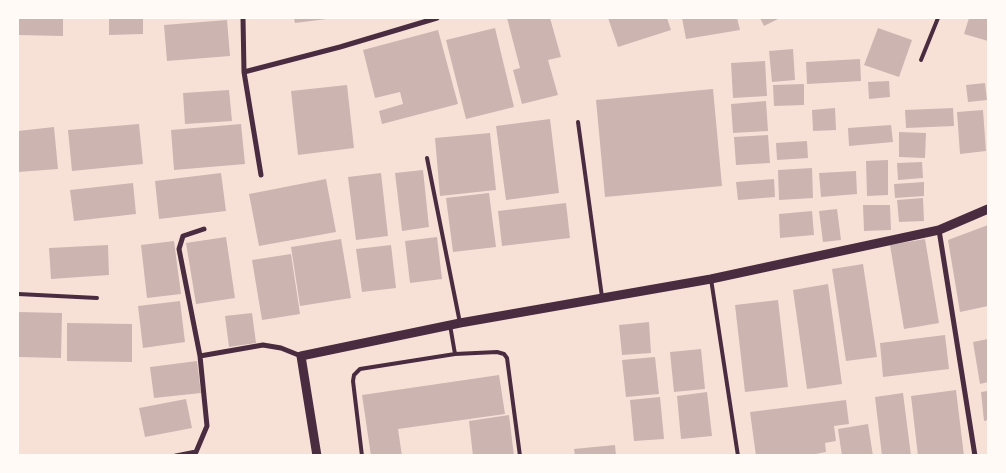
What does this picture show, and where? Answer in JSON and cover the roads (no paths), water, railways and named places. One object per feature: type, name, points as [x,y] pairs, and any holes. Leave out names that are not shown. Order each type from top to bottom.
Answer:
[{"type":"street","points":[[243,18],[244,72],[261,175]]},
{"type":"street","points":[[244,72],[340,47],[437,18]]},
{"type":"street","points":[[200,356],[264,345],[281,348],[301,356],[460,323],[711,279],[939,230],[988,209]]},
{"type":"street","points":[[176,456],[196,452],[207,426],[200,356],[179,248],[183,236],[204,229]]},
{"type":"street","points":[[939,230],[975,456]]},
{"type":"street","points":[[301,356],[317,456]]},
{"type":"lane","points":[[921,60],[938,18]]},
{"type":"lane","points":[[578,122],[602,299]]},
{"type":"lane","points":[[427,158],[460,323]]},
{"type":"lane","points":[[711,279],[738,456]]},
{"type":"lane","points":[[18,294],[97,298]]},
{"type":"lane","points":[[450,325],[455,354]]},
{"type":"lane","points":[[362,456],[353,381],[354,375],[360,370],[455,354],[497,352],[504,354],[507,358],[520,456]]}]
